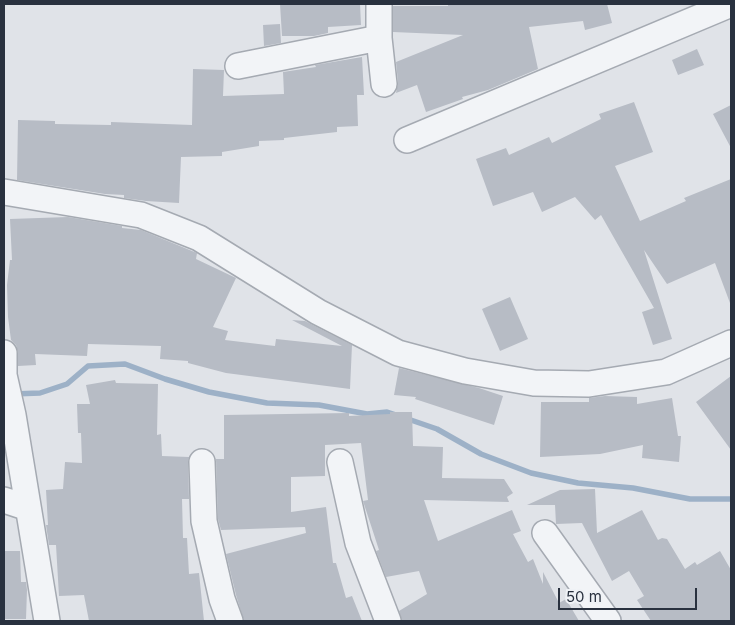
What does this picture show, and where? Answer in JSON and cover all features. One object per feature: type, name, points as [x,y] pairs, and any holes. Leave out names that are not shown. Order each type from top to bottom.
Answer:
[{"type":"street","points":[[379,4],[379,38],[384,84]]},
{"type":"street","points":[[407,140],[731,4]]},
{"type":"street","points":[[238,66],[379,38]]},
{"type":"street","points":[[4,192],[141,216],[199,238],[318,312],[398,354],[465,371],[534,383],[589,384],[666,372],[731,343]]},
{"type":"street","points":[[4,354],[4,375],[13,415],[47,621]]},
{"type":"street","points":[[202,462],[204,521],[222,599],[230,621]]},
{"type":"street","points":[[340,462],[358,543],[388,621]]},
{"type":"street","points":[[4,500],[28,508]]},
{"type":"street","points":[[545,533],[608,621]]},
{"type":"building","points":[[280,4],[360,4],[361,25],[328,27],[328,33],[314,36],[282,36]]},
{"type":"building","points":[[448,4],[607,4],[612,23],[585,30],[583,21],[529,27],[538,69],[488,90],[462,97],[463,99],[426,112],[417,85],[396,93],[398,82],[396,62],[463,35],[393,32],[393,6],[448,6]]},
{"type":"building","points":[[280,24],[281,43],[264,46],[263,25]]},
{"type":"building","points":[[697,49],[704,65],[678,75],[672,60]]},
{"type":"building","points":[[362,57],[364,95],[357,95],[358,126],[337,127],[337,132],[284,138],[284,140],[259,141],[259,146],[222,152],[222,156],[181,157],[179,203],[124,198],[124,195],[105,194],[17,180],[18,120],[55,121],[55,124],[111,125],[111,122],[192,125],[193,69],[224,70],[223,96],[284,94],[283,72]]},
{"type":"building","points":[[634,102],[653,152],[615,166],[640,221],[686,201],[684,198],[731,179],[731,302],[715,263],[667,284],[644,250],[672,339],[653,345],[642,312],[654,308],[601,215],[595,220],[575,197],[542,212],[533,192],[493,206],[476,159],[506,148],[509,155],[549,137],[552,143],[601,119],[599,114]]},
{"type":"building","points":[[731,105],[731,148],[713,114]]},
{"type":"building","points":[[68,217],[141,230],[197,253],[196,259],[236,278],[213,327],[228,331],[225,340],[275,346],[276,339],[342,346],[292,320],[305,321],[352,345],[350,389],[226,373],[188,363],[188,361],[160,359],[161,346],[88,344],[87,356],[35,354],[36,365],[18,366],[18,353],[16,345],[11,340],[8,317],[7,285],[10,260],[12,260],[10,219]]},
{"type":"building","points":[[510,297],[528,339],[500,351],[482,309]]},
{"type":"building","points":[[399,368],[503,396],[494,425],[415,399],[416,397],[394,395]]},
{"type":"building","points":[[731,376],[731,450],[696,402]]},
{"type":"building","points":[[115,380],[116,383],[158,384],[157,435],[161,434],[162,456],[189,457],[189,499],[182,499],[183,538],[187,538],[189,574],[199,573],[204,621],[89,621],[84,595],[59,596],[56,545],[49,545],[46,525],[48,525],[46,490],[63,489],[65,462],[82,463],[81,433],[78,433],[77,404],[90,404],[86,385]]},
{"type":"building","points":[[605,396],[637,397],[637,404],[672,398],[678,436],[681,436],[679,462],[642,458],[643,445],[600,454],[540,457],[541,402],[589,402],[589,398]]},
{"type":"building","points":[[390,412],[412,412],[413,446],[443,447],[442,478],[504,479],[513,493],[507,497],[509,502],[424,500],[438,541],[512,510],[521,531],[513,534],[528,562],[533,559],[543,584],[543,572],[559,603],[566,599],[579,621],[402,621],[399,611],[427,594],[419,571],[386,577],[376,551],[379,550],[363,501],[368,500],[361,443],[325,445],[325,476],[291,477],[291,512],[326,507],[333,563],[336,563],[346,598],[352,596],[362,621],[244,621],[226,554],[306,533],[305,527],[221,530],[218,519],[216,459],[224,459],[224,415],[349,413],[349,416],[390,414]]},
{"type":"building","points":[[595,489],[597,533],[642,510],[658,540],[662,538],[667,539],[685,569],[695,562],[697,565],[720,551],[731,570],[731,621],[651,621],[637,600],[644,596],[629,571],[612,581],[582,523],[556,524],[555,505],[527,505],[560,490]]},
{"type":"building","points":[[4,551],[20,551],[21,582],[26,582],[27,590],[26,619],[4,619]]},
{"type":"waterway","points":[[13,394],[40,393],[67,384],[88,366],[125,364],[165,379],[209,392],[267,403],[319,405],[367,414],[387,412],[396,415]]},
{"type":"waterway","points":[[405,418],[437,429],[481,454],[531,473],[578,483],[633,488],[690,499],[731,499]]}]
